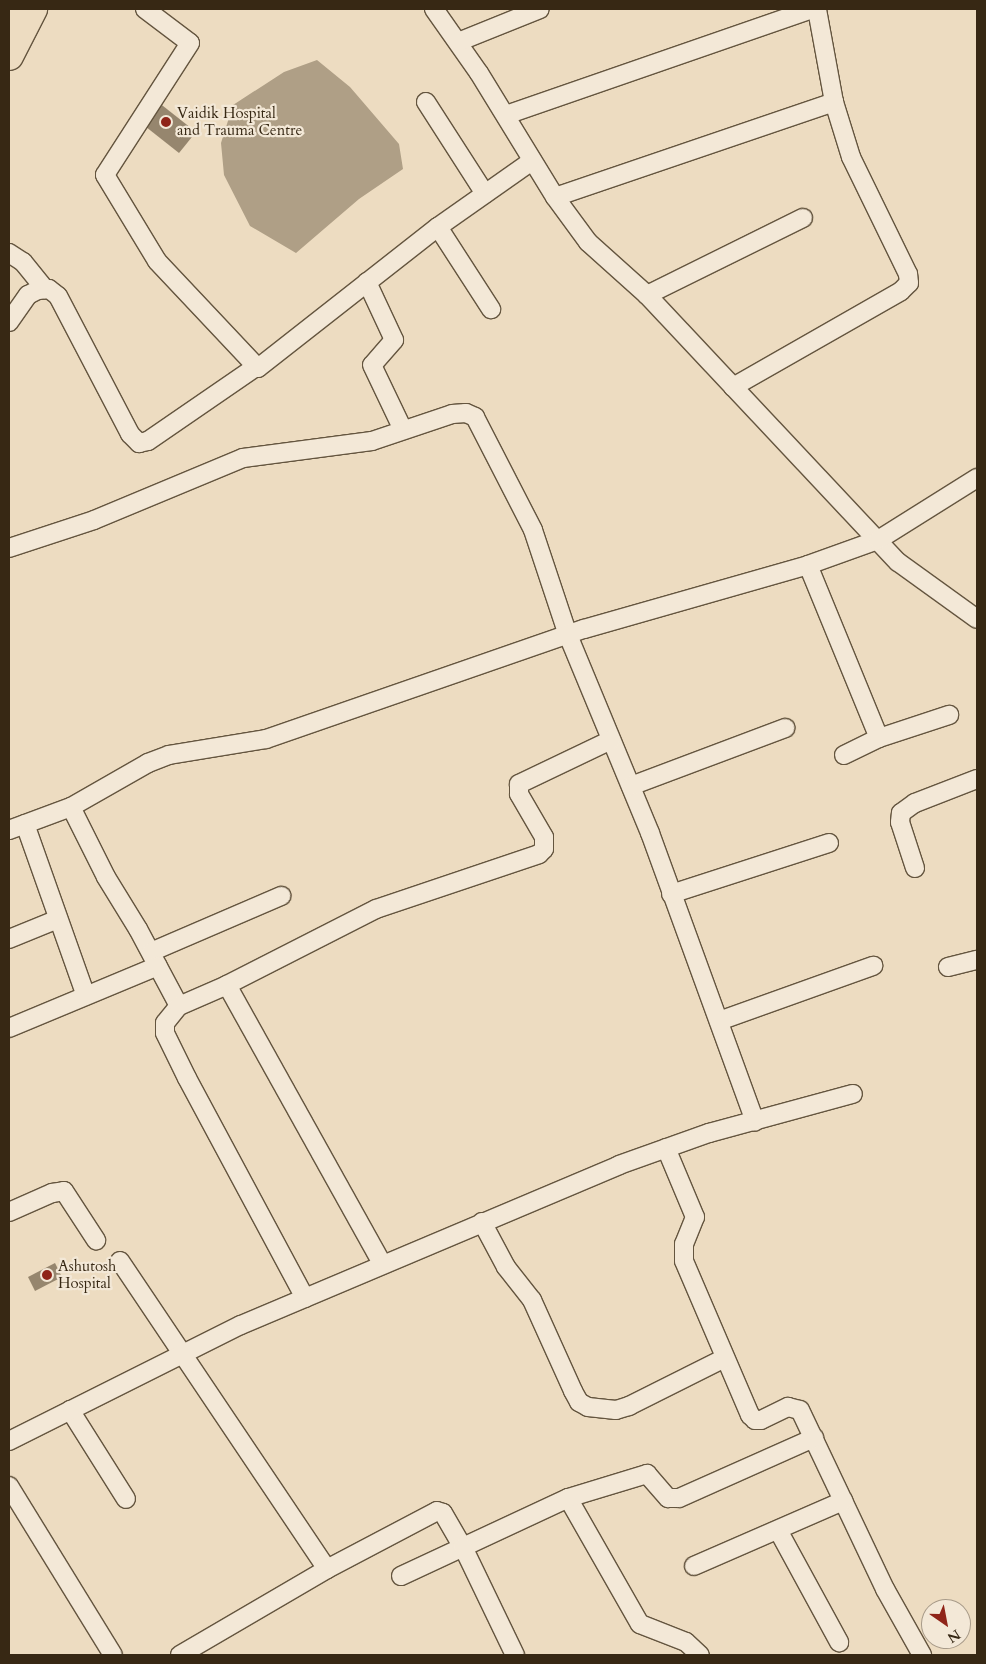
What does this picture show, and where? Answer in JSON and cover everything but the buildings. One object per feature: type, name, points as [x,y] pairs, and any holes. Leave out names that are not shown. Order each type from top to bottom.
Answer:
[{"type":"main road","points":[[9,56],[33,9]]},
{"type":"street","points":[[145,9],[190,43],[105,175],[157,261],[257,366]]},
{"type":"street","points":[[434,9],[506,115],[532,162],[555,197],[588,242],[648,294],[898,562],[977,619]]},
{"type":"street","points":[[458,42],[540,9]]},
{"type":"street","points":[[506,115],[812,9]]},
{"type":"street","points":[[733,387],[901,291],[909,283],[908,274],[851,156],[834,102],[817,9]]},
{"type":"street","points":[[426,102],[485,194]]},
{"type":"street","points":[[555,197],[834,102]]},
{"type":"street","points":[[9,253],[23,262],[45,290],[58,296],[130,434],[139,443],[148,441],[257,366],[438,227],[532,162]]},
{"type":"street","points":[[648,294],[803,218]]},
{"type":"street","points":[[438,227],[491,309]]},
{"type":"street","points":[[367,282],[394,334],[390,346],[372,365],[374,374],[403,430]]},
{"type":"street","points":[[9,322],[28,295],[45,290]]},
{"type":"street","points":[[9,548],[131,506],[227,463],[372,441],[452,414],[466,413],[475,417],[533,530],[568,635],[631,786],[755,1121]]},
{"type":"street","points":[[86,996],[58,919],[17,827],[71,807],[148,763],[170,755],[266,738],[568,635],[808,565],[878,540],[977,478]]},
{"type":"street","points":[[808,565],[879,738]]},
{"type":"street","points":[[844,755],[879,738],[949,715]]},
{"type":"street","points":[[631,786],[785,728]]},
{"type":"street","points":[[305,1298],[165,1033],[165,1023],[179,1006],[227,985],[376,909],[539,854],[546,844],[544,837],[519,794],[519,784],[611,740]]},
{"type":"street","points":[[915,868],[900,822],[901,813],[915,803],[977,779]]},
{"type":"street","points":[[71,807],[106,877],[155,959],[179,1006]]},
{"type":"street","points":[[671,894],[829,843]]},
{"type":"street","points":[[9,1028],[86,996],[280,896]]},
{"type":"street","points":[[9,939],[58,919]]},
{"type":"street","points":[[948,967],[977,960]]},
{"type":"street","points":[[719,1020],[873,966]]},
{"type":"street","points":[[227,985],[382,1263]]},
{"type":"street","points":[[9,1441],[182,1353],[382,1263],[666,1148],[853,1094]]},
{"type":"street","points":[[666,1148],[695,1217],[684,1244],[684,1261],[739,1392],[755,1420],[795,1407],[800,1410],[885,1589],[922,1655]]},
{"type":"street","points":[[9,1212],[52,1193],[64,1191],[96,1240]]},
{"type":"street","points":[[482,1222],[506,1267],[532,1300],[579,1402],[588,1407],[616,1410],[629,1406],[726,1358]]},
{"type":"street","points":[[120,1261],[327,1569]]},
{"type":"street","points":[[70,1410],[126,1499]]},
{"type":"street","points":[[401,1576],[568,1498],[647,1474],[673,1500],[814,1438]]},
{"type":"street","points":[[9,1486],[113,1655]]},
{"type":"street","points":[[568,1498],[640,1624],[686,1642],[700,1655]]},
{"type":"street","points":[[694,1566],[843,1501]]},
{"type":"street","points":[[180,1655],[327,1569],[437,1511],[443,1514],[463,1547],[515,1655]]},
{"type":"street","points":[[778,1530],[839,1642]]},
{"type":"shaded area","points":[[317,60],[350,87],[399,144],[403,169],[359,199],[296,253],[250,226],[224,175],[221,143],[233,105],[284,72]]},
{"type":"place","name":"Vaidik Hospital and Trauma Centre","points":[[166,122]]},
{"type":"place","name":"Ashutosh Hospital","points":[[47,1275]]}]
